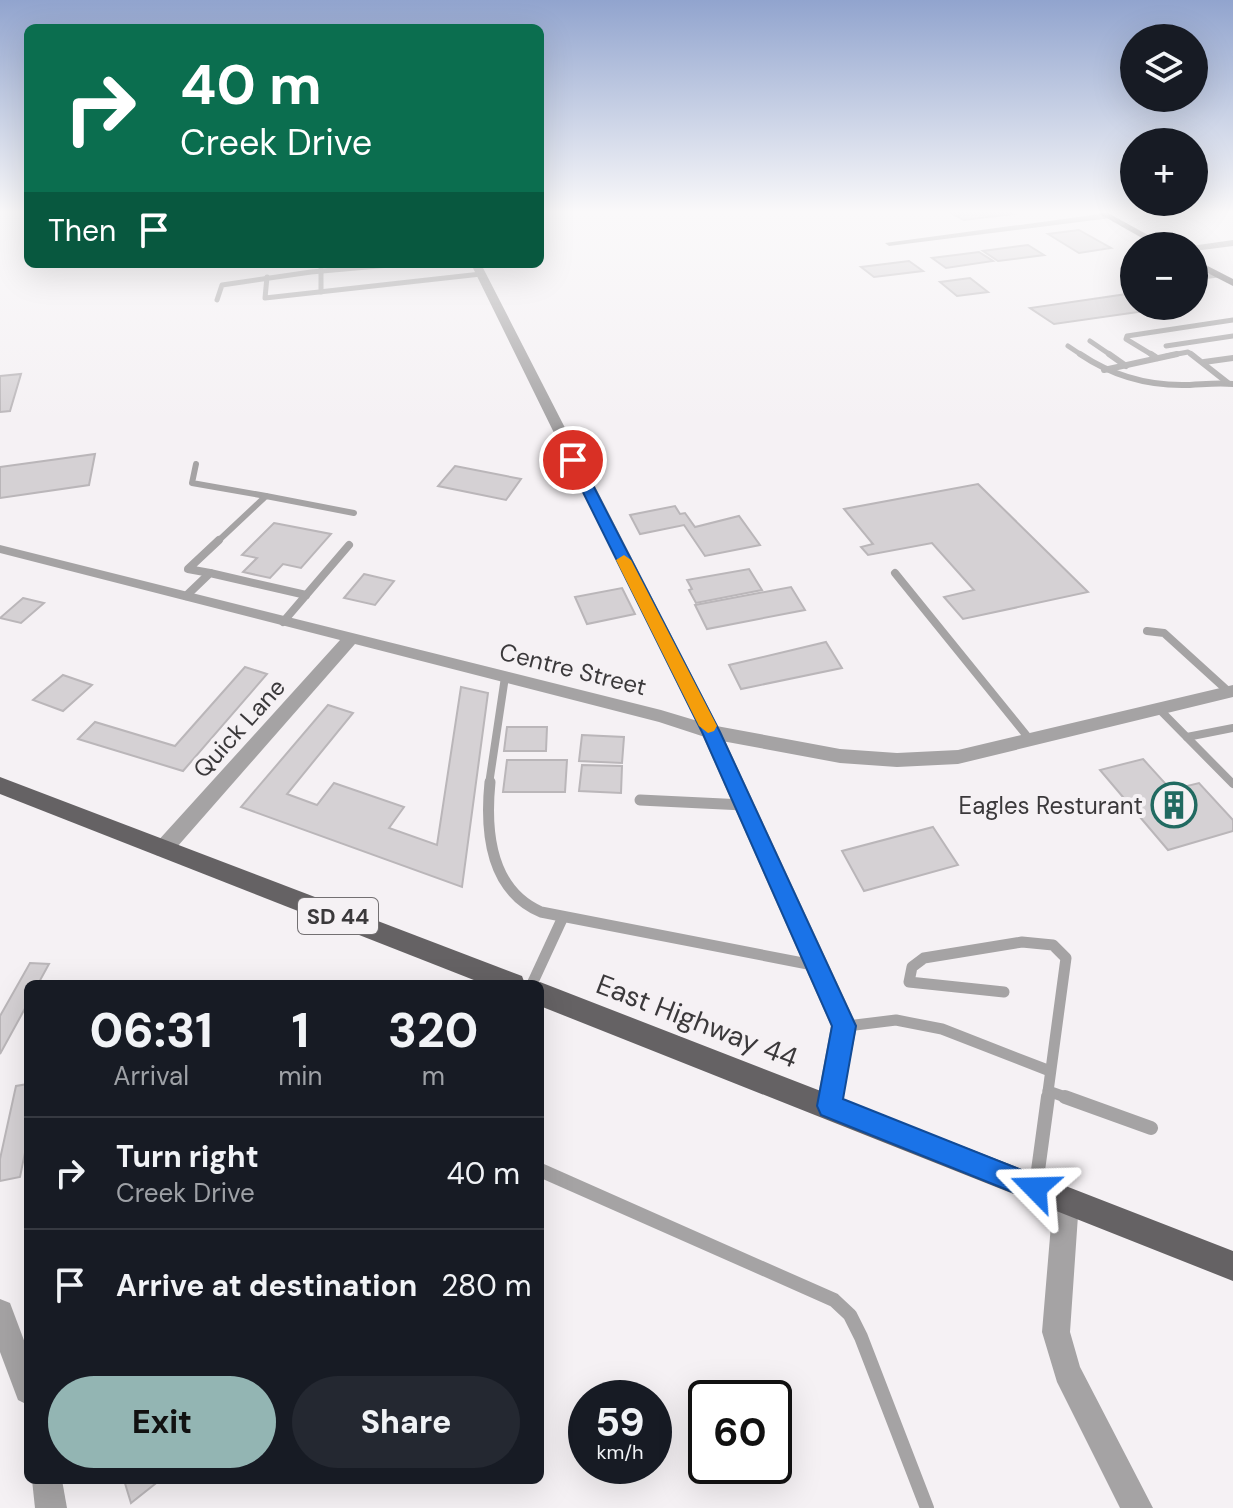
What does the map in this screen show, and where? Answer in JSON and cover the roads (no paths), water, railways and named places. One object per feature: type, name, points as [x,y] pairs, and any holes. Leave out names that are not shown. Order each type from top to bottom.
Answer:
[{"type":"main road","name":"SD 44","points":[[0,785],[499,980]]},
{"type":"main road","name":"East Highway 44","points":[[544,996],[1233,1266]]},
{"type":"street","points":[[485,283],[711,732],[844,1026],[829,1106]]},
{"type":"street","name":"Centre Street","points":[[0,549],[661,716],[711,732],[840,756],[897,760],[958,757],[1231,691]]},
{"type":"street","name":"Quick Lane","points":[[163,849],[350,639]]},
{"type":"street","points":[[1066,1201],[1056,1332],[1067,1372],[1137,1508]]},
{"type":"street","points":[[0,1313],[24,1379]]},
{"type":"street","points":[[48,1484],[51,1508]]},
{"type":"lane","points":[[217,300],[222,285],[231,283]]},
{"type":"lane","points":[[266,283],[265,298],[380,283]]},
{"type":"lane","points":[[321,283],[321,292]]},
{"type":"lane","points":[[1157,358],[1126,339],[1146,333],[1233,320]]},
{"type":"lane","points":[[1146,333],[1179,354]]},
{"type":"lane","points":[[1166,346],[1233,336]]},
{"type":"lane","points":[[1090,341],[1126,366]]},
{"type":"lane","points":[[1068,346],[1104,370],[1149,382],[1183,385],[1230,383]]},
{"type":"lane","points":[[1104,370],[1188,352],[1230,383]]},
{"type":"lane","points":[[1204,362],[1233,358]]},
{"type":"lane","points":[[196,464],[192,483],[354,513]]},
{"type":"lane","points":[[266,496],[188,569],[306,595]]},
{"type":"lane","points":[[283,622],[349,545]]},
{"type":"lane","points":[[186,596],[210,573]]},
{"type":"lane","points":[[895,573],[1031,741]]},
{"type":"lane","points":[[1147,631],[1164,633],[1231,691]]},
{"type":"lane","points":[[505,677],[488,803],[492,850],[506,887],[517,900],[541,912],[563,917],[817,966]]},
{"type":"lane","points":[[1159,709],[1233,784]]},
{"type":"lane","points":[[1187,737],[1233,728]]},
{"type":"lane","points":[[640,800],[744,805]]},
{"type":"lane","points":[[534,980],[563,917]]},
{"type":"lane","points":[[1004,992],[909,982],[912,967],[924,958],[1022,942],[1053,945],[1066,958],[1035,1188]]},
{"type":"lane","points":[[844,1026],[896,1020],[942,1029],[1050,1071]]},
{"type":"lane","points":[[1048,1091],[1151,1128]]},
{"type":"lane","points":[[544,1172],[834,1300],[850,1315],[861,1337],[927,1508]]},
{"type":"place","name":"Eagles Resturant","points":[[1174,805]]}]
